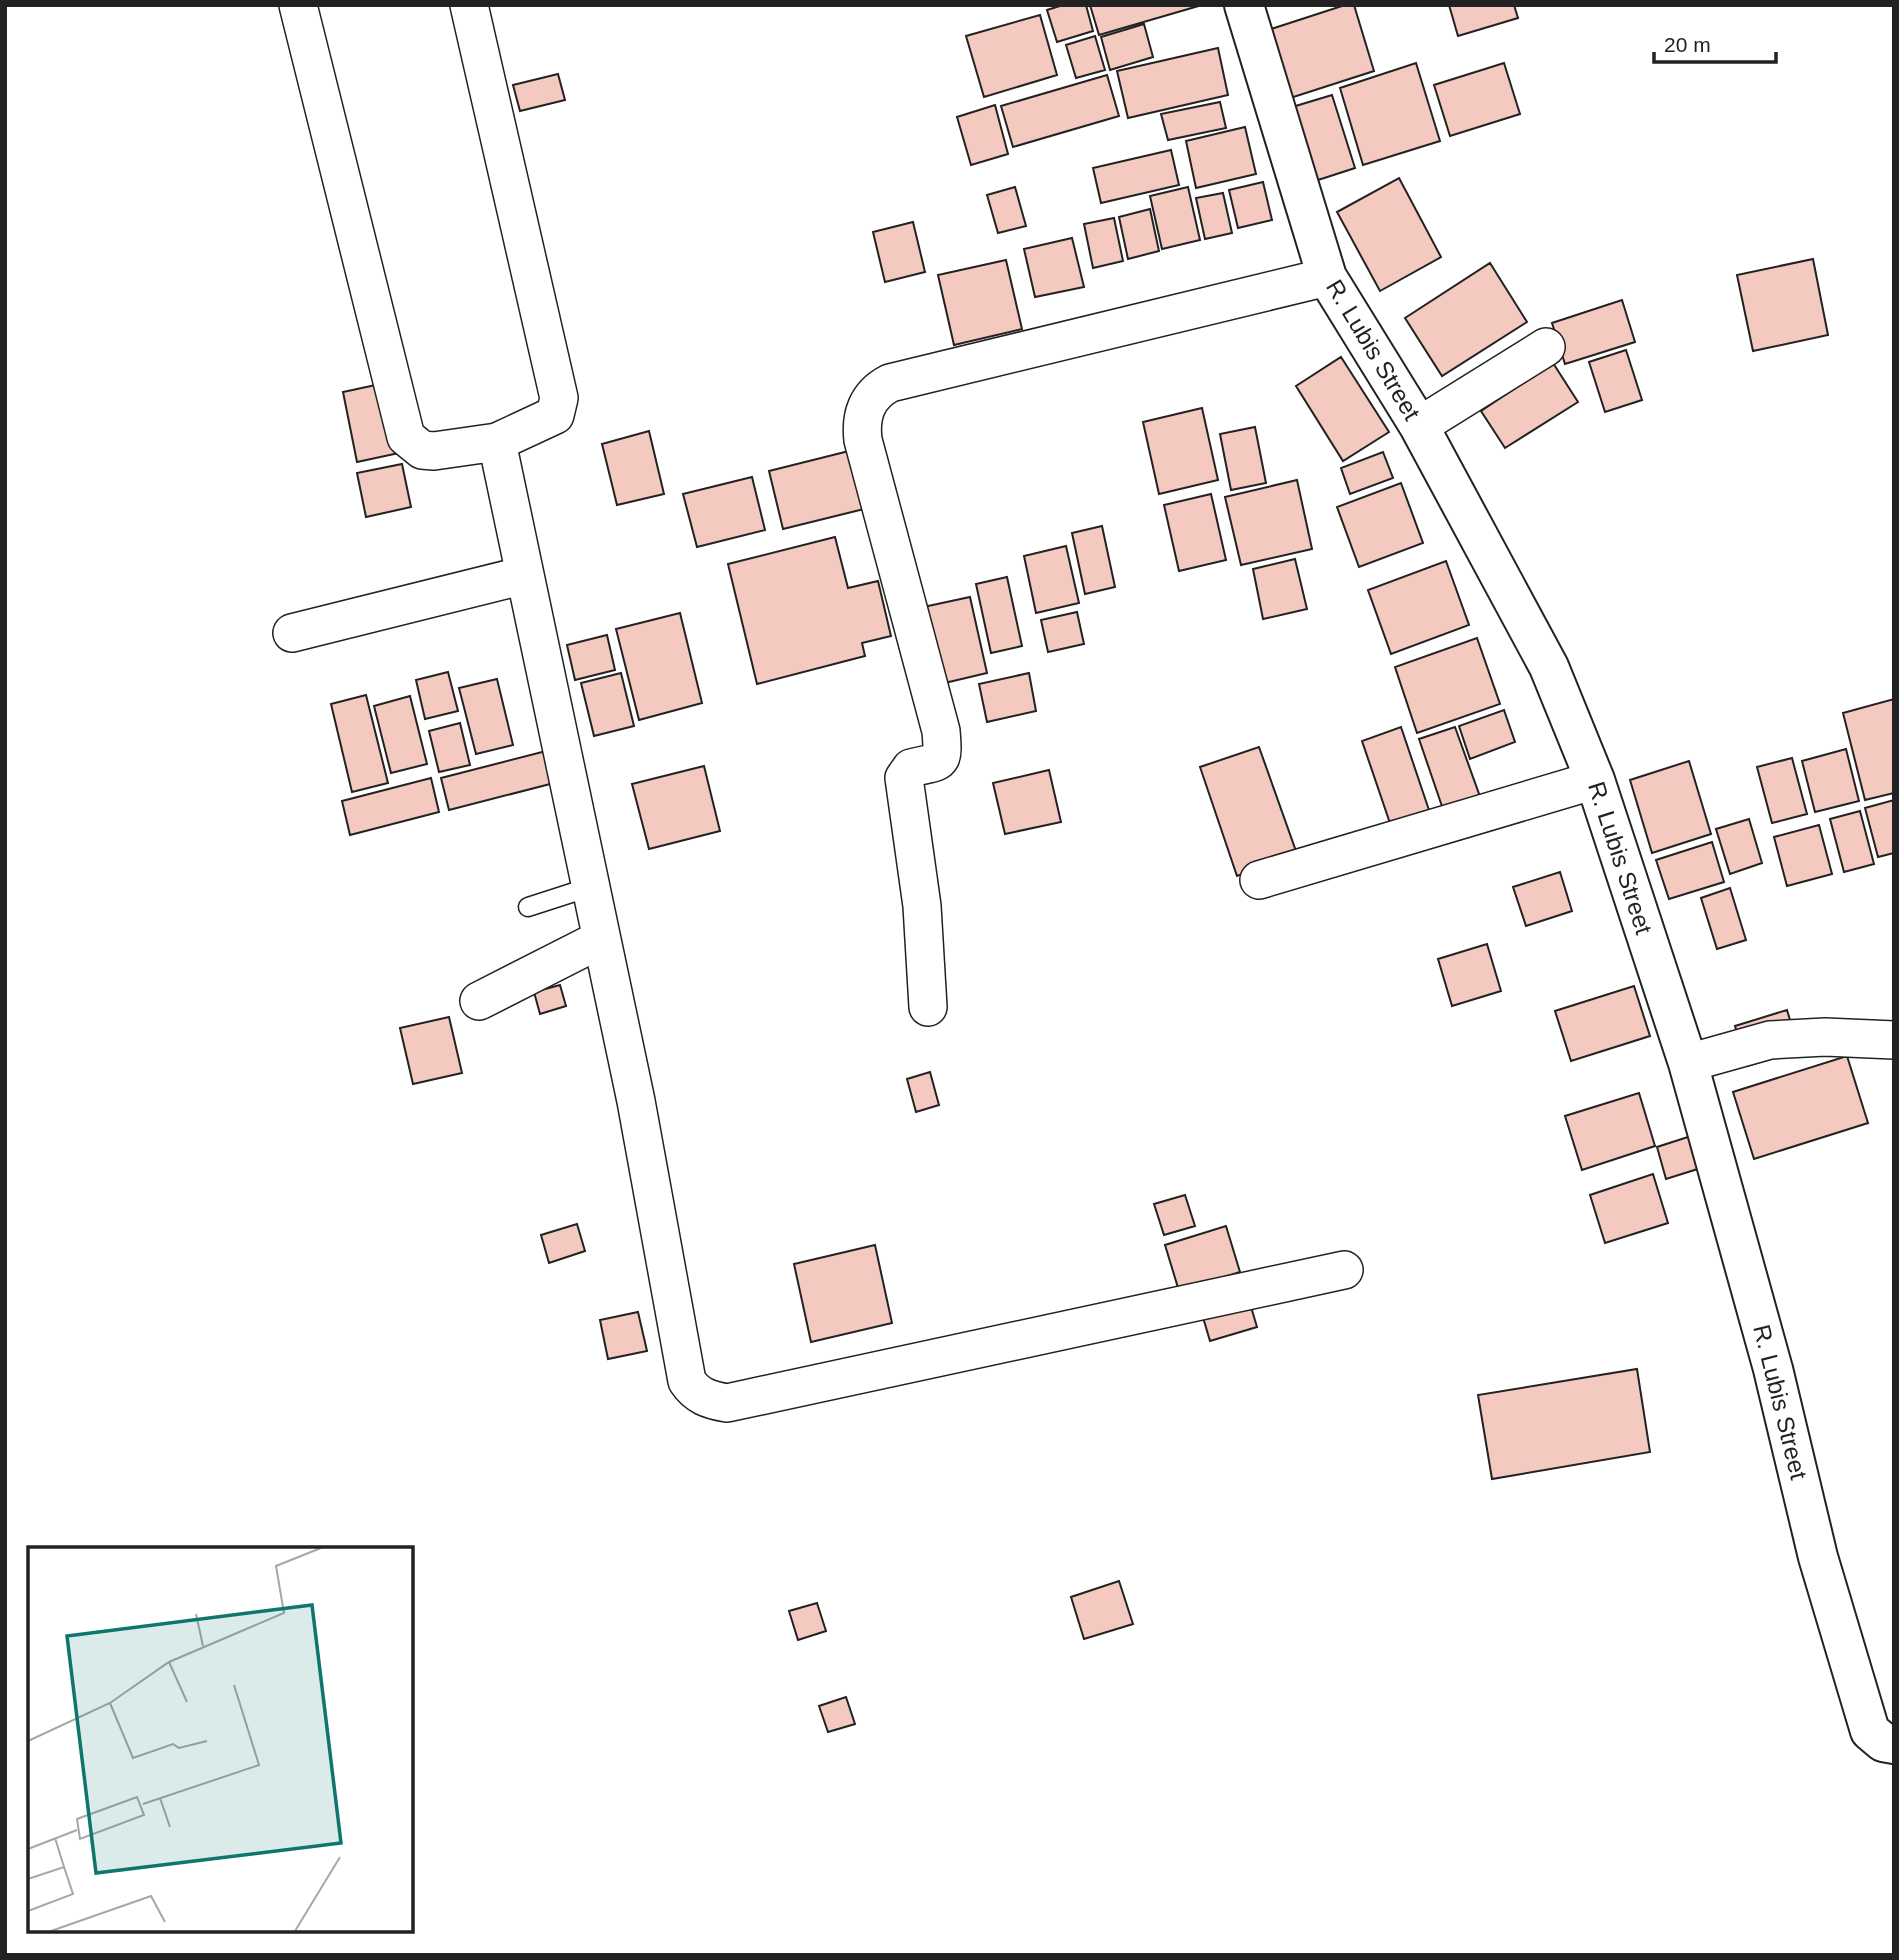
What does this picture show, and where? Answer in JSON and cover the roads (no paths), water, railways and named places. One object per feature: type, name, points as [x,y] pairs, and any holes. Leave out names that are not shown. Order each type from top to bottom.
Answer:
[{"type":"street","points":[[298,5],[406,437],[422,450],[434,451],[497,442],[555,415],[559,398],[469,5]]},
{"type":"street","name":"R. Lubis Street","points":[[1244,5],[1327,276],[1419,426],[1549,667],[1595,780],[1688,1063],[1773,1369],[1818,1556],[1866,1719],[1870,1731],[1883,1742],[1894,1744]]},
{"type":"street","points":[[928,1007],[922,906],[904,778],[911,768],[939,761],[943,750],[941,731],[863,440],[862,428],[867,404],[878,389],[890,383],[1327,276]]},
{"type":"street","points":[[1419,426],[1546,347]]},
{"type":"street","points":[[497,442],[636,1101],[687,1381],[695,1393],[727,1403],[1344,1270]]},
{"type":"street","points":[[292,633],[525,575]]},
{"type":"street","points":[[1259,880],[1595,780]]},
{"type":"street","points":[[479,1001],[601,939]]},
{"type":"street","points":[[1688,1063],[1770,1040],[1825,1037],[1894,1040]]},
{"type":"lane","points":[[528,907],[590,887]]}]
